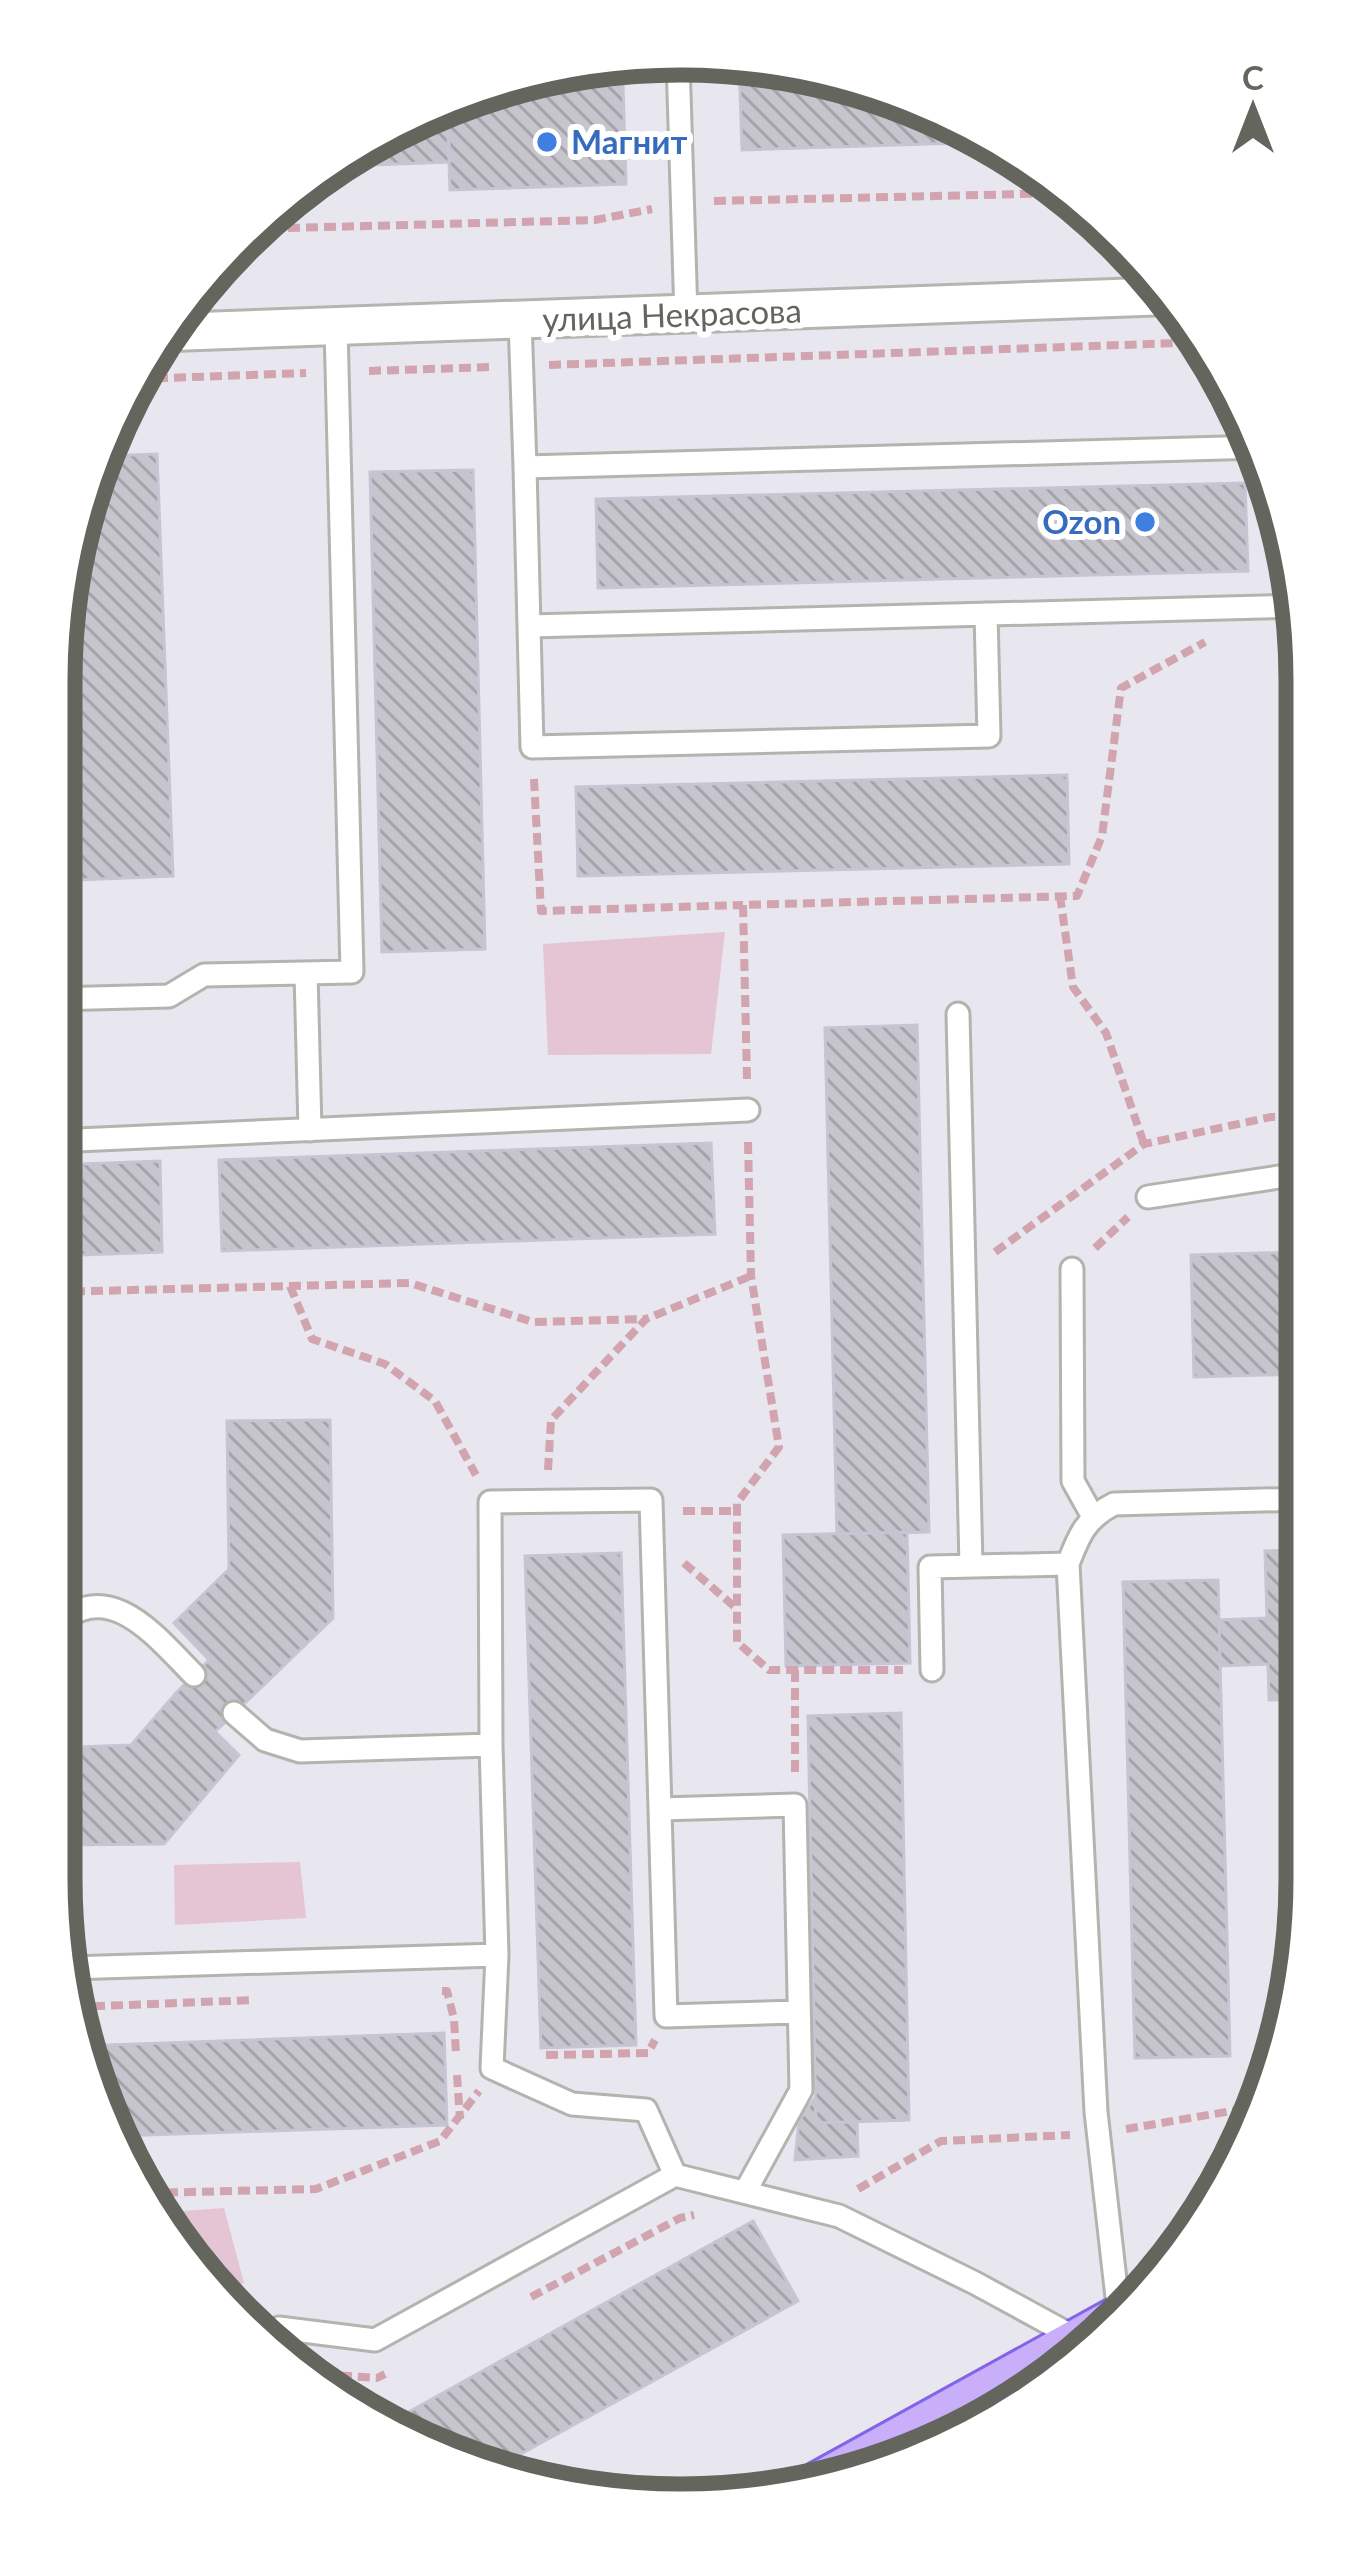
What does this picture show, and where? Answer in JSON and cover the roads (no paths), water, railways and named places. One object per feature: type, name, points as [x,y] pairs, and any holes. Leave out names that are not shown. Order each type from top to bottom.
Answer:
[{"type":"main road","points":[[863,2455],[1073,2340]]},
{"type":"street","name":"улица Некрасова","points":[[186,332],[1149,297]]},
{"type":"lane","points":[[679,75],[686,315]]},
{"type":"lane","points":[[520,320],[532,747],[989,736],[986,614]]},
{"type":"lane","points":[[75,998],[170,996],[204,975],[352,972],[336,327]]},
{"type":"lane","points":[[525,467],[1240,449]]},
{"type":"lane","points":[[529,626],[1282,606]]},
{"type":"lane","points":[[306,973],[310,1130]]},
{"type":"lane","points":[[958,1014],[971,1566]]},
{"type":"lane","points":[[75,1140],[748,1110]]},
{"type":"lane","points":[[1148,1197],[1286,1176]]},
{"type":"lane","points":[[1072,1269],[1073,1481],[1092,1515]]},
{"type":"lane","points":[[1124,2291],[1098,2134],[1068,1564],[1079,1533],[1092,1515],[1114,1504],[1286,1499]]},
{"type":"lane","points":[[675,2175],[646,2110],[572,2104],[492,2068],[497,1954],[490,1502],[651,1500],[666,2016],[799,2012]]},
{"type":"lane","points":[[932,1670],[930,1567],[1068,1564]]},
{"type":"lane","points":[[75,1615],[84,1609],[112,1608],[136,1617],[194,1675]]},
{"type":"lane","points":[[234,1714],[265,1739],[300,1751],[491,1745]]},
{"type":"lane","points":[[660,1809],[795,1805],[801,2090],[745,2192]]},
{"type":"lane","points":[[82,1968],[497,1954]]},
{"type":"lane","points":[[276,2330],[375,2340],[675,2175],[838,2216],[1075,2338]]},
{"type":"place","name":"Магнит","points":[[547,142]]},
{"type":"place","name":"Ozon","points":[[1145,522]]}]
